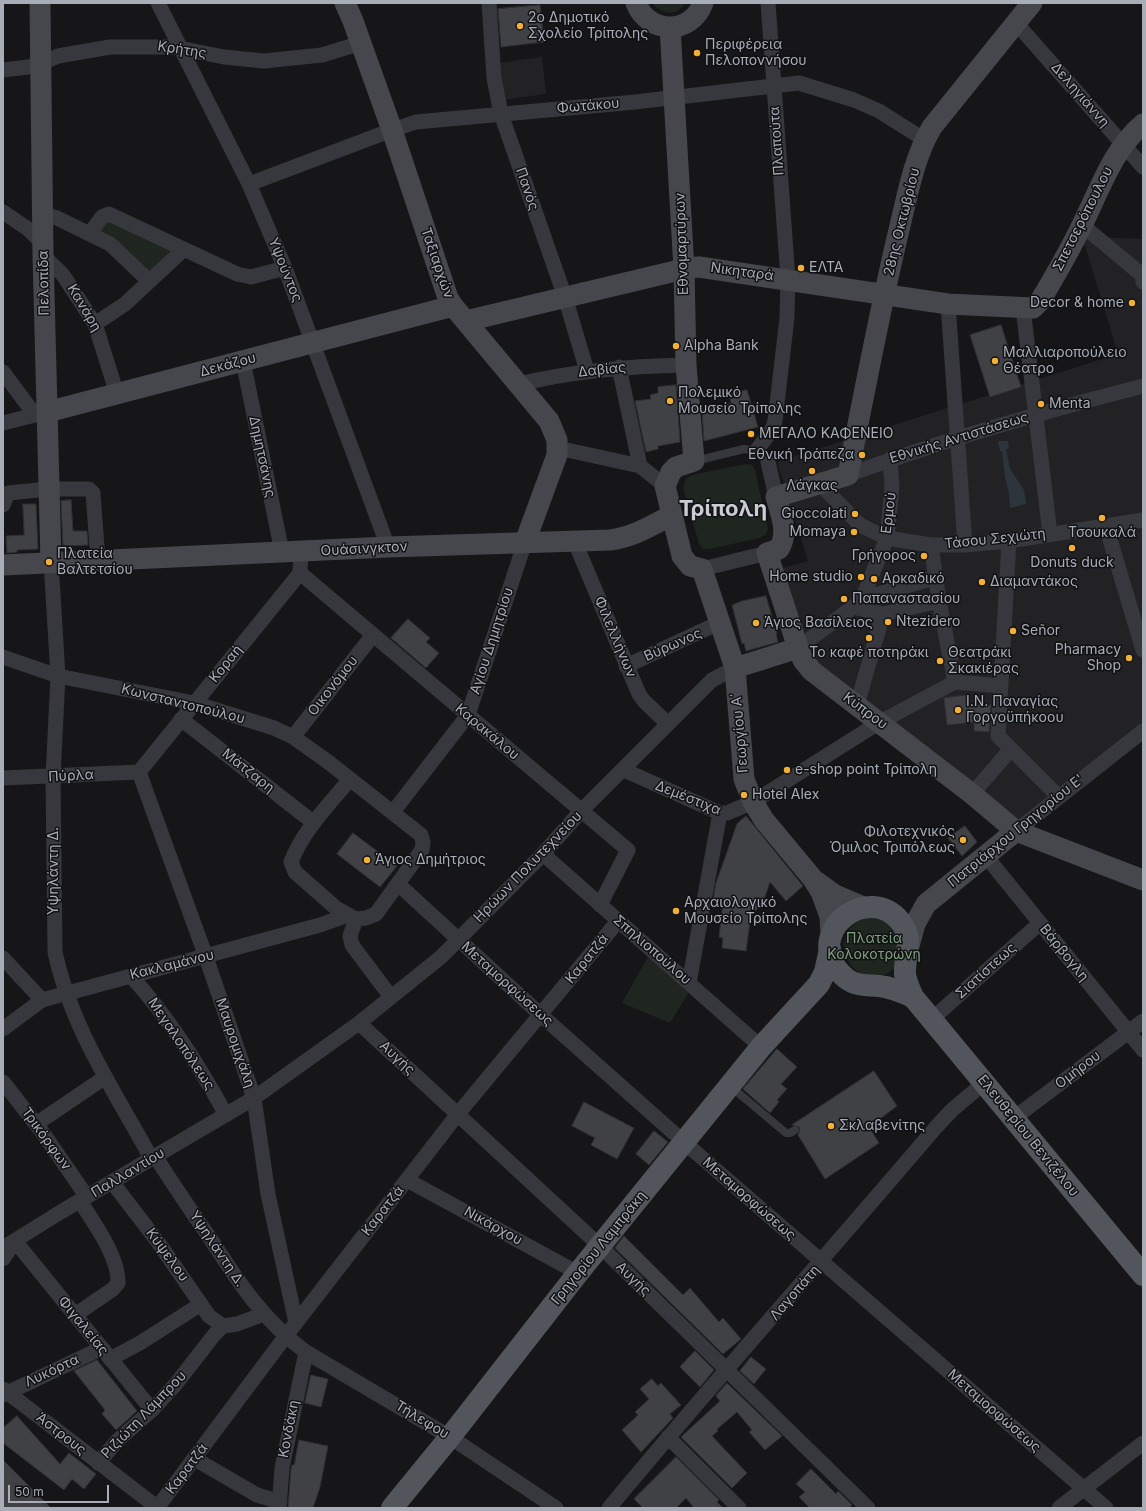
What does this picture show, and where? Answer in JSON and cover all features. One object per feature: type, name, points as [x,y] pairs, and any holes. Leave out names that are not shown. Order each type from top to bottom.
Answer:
[{"type":"main road","name":"Πελοπίδα","points":[[40,3],[43,214],[41,413],[48,489],[51,562]]},
{"type":"main road","name":"Ταξιαρχών","points":[[345,3],[361,43],[459,314],[549,421],[554,432],[558,448]]},
{"type":"main road","points":[[636,3],[647,19],[658,26],[670,27],[681,26],[690,21],[697,14],[703,3]]},
{"type":"main road","name":"28ης Οκτωβρίου","points":[[848,475],[883,294],[910,183],[924,140],[932,127],[1032,3]]},
{"type":"main road","name":"Εθνομαρτύρων","points":[[670,27],[684,269],[686,365],[694,461]]},
{"type":"main road","name":"Σπετσερόπουλου","points":[[1023,308],[1033,308],[1040,301],[1082,225],[1113,160],[1123,144],[1143,124]]},
{"type":"main road","name":"Νικηταρά","points":[[459,314],[565,297],[699,266],[948,304],[1023,308]]},
{"type":"main road","name":"Δεκάζου","points":[[41,413],[313,342],[459,314]]},
{"type":"main road","points":[[525,542],[555,461],[558,448]]},
{"type":"main road","points":[[694,461],[676,467],[671,472],[665,486],[685,562],[690,566],[702,569]]},
{"type":"main road","name":"Εθνικής Αντιστάσεως","points":[[776,497],[848,475]]},
{"type":"main road","points":[[766,553],[778,548],[784,538],[785,531],[776,497]]},
{"type":"main road","name":"Ουάσινγκτον","points":[[3,565],[388,547],[623,538],[636,534],[672,515]]},
{"type":"main road","name":"Κύπρου","points":[[766,553],[798,648],[803,660],[812,671],[972,794],[1016,831],[1143,880]]},
{"type":"main road","name":"Γεωργίου Α΄","points":[[702,569],[735,668],[744,779],[753,802],[764,820],[813,879],[827,908],[830,943]]},
{"type":"main road","points":[[735,668],[798,648]]},
{"type":"main road","name":"Πατριάρχου Γρηγορίου Ε'","points":[[907,939],[926,904],[1016,831]]},
{"type":"main road","name":"Γεωργίου Α΄","points":[[813,879],[835,895],[871,905]]},
{"type":"main road","points":[[871,905],[889,912],[900,921],[907,939],[905,973],[913,997],[891,988],[878,985],[864,986],[851,982],[841,974],[833,962],[830,943],[836,925],[843,917],[852,911],[871,905]]},
{"type":"main road","points":[[878,985],[890,980],[900,972],[907,939]]},
{"type":"main road","name":"Γρηγορίου Λαμπράκη","points":[[392,1508],[450,1437],[578,1273],[685,1143],[761,1047],[812,992],[826,972],[830,943]]},
{"type":"main road","name":"Γρηγορίου Λαμπράκη","points":[[812,992],[835,983],[851,982]]},
{"type":"main road","name":"Ελευθερίου Βενιζέλου","points":[[913,997],[1143,1275]]},
{"type":"street","name":"Υψούντος","points":[[158,3],[249,184],[285,268],[388,547]]},
{"type":"street","name":"Πανός","points":[[489,3],[494,78],[501,114],[565,297],[587,371]]},
{"type":"street","name":"Πλαπούτα","points":[[756,451],[772,430],[776,421],[787,318],[788,279],[768,3]]},
{"type":"street","name":"Δεληγιάννη","points":[[1016,24],[1143,167]]},
{"type":"street","name":"Κρήτης","points":[[3,70],[36,66],[58,56],[110,47],[180,47],[224,57],[264,61],[322,55],[361,43]]},
{"type":"street","name":"Φωτάκου","points":[[249,184],[416,122],[627,103],[675,96],[804,83],[854,100],[879,111],[924,140]]},
{"type":"street","name":"Κανάρη","points":[[3,212],[28,229],[64,275],[95,324],[117,394]]},
{"type":"street","points":[[43,214],[90,233],[110,244],[149,282]]},
{"type":"street","points":[[90,233],[102,217],[109,214],[184,250],[246,277],[285,268]]},
{"type":"street","points":[[1082,225],[1142,278]]},
{"type":"street","points":[[95,324],[125,304],[184,250]]},
{"type":"street","points":[[948,304],[956,437],[965,546]]},
{"type":"street","points":[[1023,308],[1050,534]]},
{"type":"street","name":"Δημητσάνης","points":[[242,361],[292,552]]},
{"type":"street","name":"Δαβίας","points":[[519,384],[587,371],[619,367],[686,365]]},
{"type":"street","points":[[619,367],[640,466]]},
{"type":"street","points":[[3,372],[41,413]]},
{"type":"street","name":"Εθνικής Αντιστάσεως","points":[[848,475],[956,437],[1035,414],[1143,386]]},
{"type":"street","name":"Δεκάζου","points":[[3,423],[41,413]]},
{"type":"street","points":[[558,448],[640,466],[665,486]]},
{"type":"street","name":"Ερμού","points":[[858,603],[887,538],[892,486],[890,459]]},
{"type":"street","points":[[768,462],[776,497]]},
{"type":"street","name":"Τάσου Σεχιώτη","points":[[820,484],[860,525],[887,538],[931,546],[965,546],[1143,520]]},
{"type":"street","points":[[4,496],[48,489],[90,489],[92,493],[98,561]]},
{"type":"street","points":[[1106,526],[1143,650]]},
{"type":"street","name":"Φιλελλήνων","points":[[574,540],[626,666],[644,701],[668,724]]},
{"type":"street","points":[[1008,540],[998,736],[1059,797]]},
{"type":"street","name":"Αγίου Δημητρίου","points":[[393,812],[468,716],[525,542]]},
{"type":"street","points":[[931,546],[937,577],[939,601],[955,682],[1001,686]]},
{"type":"street","points":[[292,552],[300,573]]},
{"type":"street","points":[[702,569],[766,553]]},
{"type":"street","name":"Υψηλάντη Δ.","points":[[51,562],[58,676],[54,776],[54,944],[59,971],[79,1027],[104,1078],[153,1158],[235,1277],[264,1314],[285,1337]]},
{"type":"street","name":"Καρακάλου","points":[[300,573],[628,850],[600,905]]},
{"type":"street","name":"Κοραή","points":[[139,772],[300,573]]},
{"type":"street","points":[[798,648],[858,603],[937,577]]},
{"type":"street","points":[[858,603],[883,614],[939,601]]},
{"type":"street","points":[[857,706],[883,614]]},
{"type":"street","name":"Βύρωνος","points":[[626,666],[719,623]]},
{"type":"street","name":"Οικονόμου","points":[[293,737],[373,635]]},
{"type":"street","name":"Κωνσταντοπούλου","points":[[3,658],[58,676],[194,704],[249,720],[293,737],[350,779]]},
{"type":"street","name":"Ηρώων Πολυτεχνείου","points":[[254,1098],[358,1022],[441,957],[543,854],[581,811],[624,770],[712,680],[735,668]]},
{"type":"street","name":"Δεμέστιχα","points":[[624,770],[720,813],[732,812],[753,802],[880,722],[955,682]]},
{"type":"street","name":"Μάτζαρη","points":[[181,719],[314,823]]},
{"type":"street","name":"Πατριάρχου Γρηγορίου Ε'","points":[[1016,831],[1143,731]]},
{"type":"street","points":[[972,794],[1011,749]]},
{"type":"street","name":"Πύρλα","points":[[3,778],[139,772]]},
{"type":"street","name":"Μαυρομιχάλη","points":[[139,772],[206,957],[254,1098],[268,1194],[296,1323]]},
{"type":"street","points":[[350,779],[393,812],[421,835],[423,842],[422,850],[376,914],[366,918],[352,917],[336,908],[295,872],[291,862],[296,850],[314,823],[350,779]]},
{"type":"street","points":[[689,983],[720,813]]},
{"type":"street","name":"Σπηλιοπούλου","points":[[543,854],[761,1047]]},
{"type":"street","name":"Βάρβογλη","points":[[985,855],[1143,1050]]},
{"type":"street","name":"Μεταμορφώσεως","points":[[398,884],[541,1015],[685,1143],[1106,1508]]},
{"type":"street","points":[[352,917],[350,936],[352,945],[391,997]]},
{"type":"street","name":"Κακλαμάνου","points":[[3,1029],[42,1000],[67,992],[206,957],[352,917]]},
{"type":"street","name":"Καρατζά","points":[[158,1508],[285,1337],[457,1115],[618,921]]},
{"type":"street","name":"Σιατίστεως","points":[[932,1019],[1040,923]]},
{"type":"street","points":[[3,958],[42,1000]]},
{"type":"street","name":"Μεγαλοπόλεως","points":[[131,976],[145,991],[184,1043],[201,1069],[226,1115]]},
{"type":"street","name":"Ομήρου","points":[[1014,1118],[1143,1021]]},
{"type":"street","name":"Αυγής","points":[[358,1022],[600,1246],[868,1508]]},
{"type":"street","points":[[36,1124],[104,1078]]},
{"type":"street","name":"Τρικόρφων","points":[[3,1082],[36,1124],[83,1199],[112,1256],[118,1276],[118,1283],[113,1289],[75,1315]]},
{"type":"street","name":"Λαγοπάτη","points":[[609,1508],[668,1437],[948,1114],[984,1083]]},
{"type":"street","name":"Παλλαντίου","points":[[9,1245],[59,1213],[254,1098]]},
{"type":"street","name":"Νικάρχου","points":[[408,1180],[578,1273]]},
{"type":"street","name":"Κύψελου","points":[[112,1182],[158,1242],[209,1316],[223,1326]]},
{"type":"street","points":[[3,1259],[9,1245]]},
{"type":"street","name":"Φιγαλείας","points":[[9,1245],[75,1315],[152,1410]]},
{"type":"street","name":"Λυκόρτα","points":[[4,1392],[140,1343],[201,1304]]},
{"type":"street","points":[[223,1326],[238,1324],[264,1314]]},
{"type":"street","name":"Ριζιώτη Λάμπρου","points":[[98,1463],[118,1440],[152,1410],[175,1385],[210,1339],[223,1326]]},
{"type":"street","name":"Τήλεφου","points":[[285,1337],[306,1352],[450,1437],[556,1508]]},
{"type":"street","name":"Κονδάκη","points":[[279,1505],[282,1468],[306,1352]]},
{"type":"street","name":"Άστρους","points":[[4,1392],[158,1508]]},
{"type":"street","points":[[668,1437],[739,1508]]},
{"type":"street","points":[[1059,1508],[1143,1443]]},
{"type":"street","points":[[195,1459],[257,1495],[279,1505]]},
{"type":"lane","points":[[694,461],[744,449],[756,451],[768,462]]},
{"type":"lane","points":[[730,1086],[786,1133],[790,1134],[795,1130]]},
{"type":"shaded area","points":[[542,57],[546,94],[503,100],[498,63]]},
{"type":"shaded area","points":[[1082,236],[1143,239],[1143,723],[1015,822],[809,665],[776,570],[808,561],[777,462],[1118,354]]},
{"type":"shaded area","points":[[998,441],[1008,441],[1009,449],[1006,449],[1010,469],[1024,490],[1026,504],[1010,508],[1002,452],[1000,451]]},
{"type":"green space","points":[[652,3],[683,3],[684,5],[672,13],[668,13],[660,10]]},
{"type":"green space","points":[[110,220],[172,250],[150,274],[97,232]]},
{"type":"green space","points":[[746,464],[752,465],[755,470],[768,528],[766,534],[760,538],[703,549],[699,544],[683,487],[686,479],[692,475]]},
{"type":"green space","name":"Πλατεία Κολοκοτρώνη","points":[[868,917],[883,918],[900,932],[897,966],[883,975],[869,976],[857,971],[849,962],[844,950],[845,937],[853,926]]},
{"type":"green space","points":[[648,957],[689,992],[670,1023],[622,1003]]},
{"type":"building","name":"2ο Δημοτικό Σχολείο Τρίπολης","points":[[540,5],[544,42],[501,47],[498,9]]},
{"type":"building","name":"Μαλλιαροπούλειο Θέατρο","points":[[1001,325],[1021,387],[990,397],[970,335]]},
{"type":"building","points":[[676,385],[680,442],[658,446],[658,449],[646,452],[635,401],[651,399],[650,395],[658,393],[658,387]]},
{"type":"building","points":[[747,390],[758,427],[704,441],[702,411],[731,403],[729,394]]},
{"type":"building","points":[[71,500],[73,531],[87,531],[88,545],[63,546],[61,501]]},
{"type":"building","points":[[23,504],[36,504],[38,549],[17,550],[17,552],[7,553],[6,536],[24,535]]},
{"type":"building","name":"Άγιος Βασίλειος","points":[[766,596],[778,642],[746,651],[744,643],[742,644],[732,605],[742,601]]},
{"type":"building","points":[[408,619],[430,638],[426,642],[439,653],[426,668],[391,638]]},
{"type":"building","points":[[968,695],[969,704],[991,705],[989,732],[974,731],[974,722],[947,725],[944,698]]},
{"type":"building","points":[[746,816],[803,886],[786,901],[770,882],[762,905],[751,914],[746,951],[722,948],[723,938],[719,937],[723,903],[713,900],[716,883],[737,824]]},
{"type":"building","name":"Φιλοτεχνικός Όμιλος Τριπόλεως","points":[[965,826],[977,842],[962,856],[948,838]]},
{"type":"building","name":"Άγιος Δημήτριος","points":[[353,833],[397,866],[380,887],[337,854]]},
{"type":"building","points":[[777,1049],[797,1067],[781,1084],[787,1089],[777,1100],[779,1102],[770,1113],[743,1089]]},
{"type":"building","name":"Σκλαβενίτης","points":[[874,1071],[897,1106],[869,1127],[879,1143],[825,1179],[798,1135],[800,1130],[799,1127],[792,1125]]},
{"type":"building","points":[[584,1102],[634,1128],[617,1159],[591,1145],[595,1138],[572,1126]]},
{"type":"building","points":[[654,1131],[668,1142],[649,1165],[636,1154]]},
{"type":"building","points":[[624,1236],[683,1295],[690,1288],[719,1322],[723,1318],[741,1339],[723,1354],[615,1248]]},
{"type":"building","points":[[695,1351],[714,1370],[700,1387],[680,1367]]},
{"type":"building","points":[[751,1357],[766,1369],[754,1384],[740,1371]]},
{"type":"building","points":[[97,1360],[137,1411],[116,1430],[102,1414],[105,1410],[74,1371]]},
{"type":"building","points":[[311,1375],[328,1379],[321,1407],[305,1403]]},
{"type":"building","points":[[652,1379],[658,1386],[661,1383],[681,1405],[670,1414],[673,1418],[641,1452],[622,1430],[638,1415],[635,1412],[649,1399],[640,1389]]},
{"type":"building","points":[[727,1383],[782,1436],[765,1450],[749,1432],[752,1430],[737,1412],[717,1429],[718,1431],[712,1436],[747,1473],[732,1488],[681,1437],[720,1401],[716,1396]]},
{"type":"building","points":[[17,1416],[60,1464],[69,1453],[96,1474],[84,1489],[72,1479],[64,1490],[3,1443],[3,1428]]},
{"type":"building","points":[[299,1440],[328,1446],[320,1487],[313,1508],[288,1508],[291,1469],[292,1465],[294,1465]]},
{"type":"building","points":[[676,1457],[719,1500],[717,1502],[723,1508],[694,1508],[686,1498],[676,1508],[643,1508],[634,1499]]},
{"type":"building","points":[[3,1460],[51,1508],[3,1508]]},
{"type":"building","points":[[811,1469],[836,1494],[838,1491],[852,1505],[849,1508],[810,1508],[799,1497],[805,1492],[796,1484]]},
{"type":"place","name":"2ο Δημοτικό Σχολείο Τρίπολης","points":[[520,26]]},
{"type":"place","name":"Περιφέρεια Πελοποννήσου","points":[[697,53]]},
{"type":"place","name":"ΕΛΤΑ","points":[[801,268]]},
{"type":"place","name":"Decor & home","points":[[1132,303]]},
{"type":"place","name":"Alpha Bank","points":[[676,346]]},
{"type":"place","name":"Μαλλιαροπούλειο Θέατρο","points":[[995,361]]},
{"type":"place","name":"Πολεμικό Μουσείο Τρίπολης","points":[[670,401]]},
{"type":"place","name":"Menta","points":[[1041,404]]},
{"type":"place","name":"ΜΕΓΑΛΟ ΚΑΦΕΝΕΙΟ","points":[[751,434]]},
{"type":"place","name":"Εθνική Τράπεζα","points":[[862,455]]},
{"type":"place","name":"Λάγκας","points":[[812,471]]},
{"type":"place","name":"Gioccolati","points":[[855,514]]},
{"type":"place","name":"Τσουκαλά","points":[[1102,518]]},
{"type":"place","name":"Momaya","points":[[854,532]]},
{"type":"place","name":"Donuts duck","points":[[1072,548]]},
{"type":"place","name":"Γρήγορος","points":[[924,556]]},
{"type":"place","name":"Πλατεία Βαλτετσίου","points":[[49,562]]},
{"type":"place","name":"Home studio","points":[[861,577]]},
{"type":"place","name":"Αρκαδικό","points":[[874,579]]},
{"type":"place","name":"Διαμαντάκος","points":[[982,582]]},
{"type":"place","name":"Παπαναστασίου","points":[[844,599]]},
{"type":"place","name":"Ntezidero","points":[[888,622]]},
{"type":"place","name":"Άγιος Βασίλειος","points":[[756,623]]},
{"type":"place","name":"Señor","points":[[1013,631]]},
{"type":"place","name":"Το καφέ ποτηράκι","points":[[869,638]]},
{"type":"place","name":"Pharmacy Shop","points":[[1129,658]]},
{"type":"place","name":"Θεατράκι Σκακιέρας","points":[[940,661]]},
{"type":"place","name":"Ι.Ν. Παναγίας Γοργοϋπήκοου","points":[[958,710]]},
{"type":"place","name":"e-shop point Τρίπολη","points":[[787,770]]},
{"type":"place","name":"Hotel Alex","points":[[744,795]]},
{"type":"place","name":"Φιλοτεχνικός Όμιλος Τριπόλεως","points":[[963,840]]},
{"type":"place","name":"Άγιος Δημήτριος","points":[[367,860]]},
{"type":"place","name":"Αρχαιολογικό Μουσείο Τρίπολης","points":[[676,911]]},
{"type":"place","name":"Σκλαβενίτης","points":[[831,1126]]},
{"type":"district","name":"Τρίπολη","points":[[723,509]]}]
